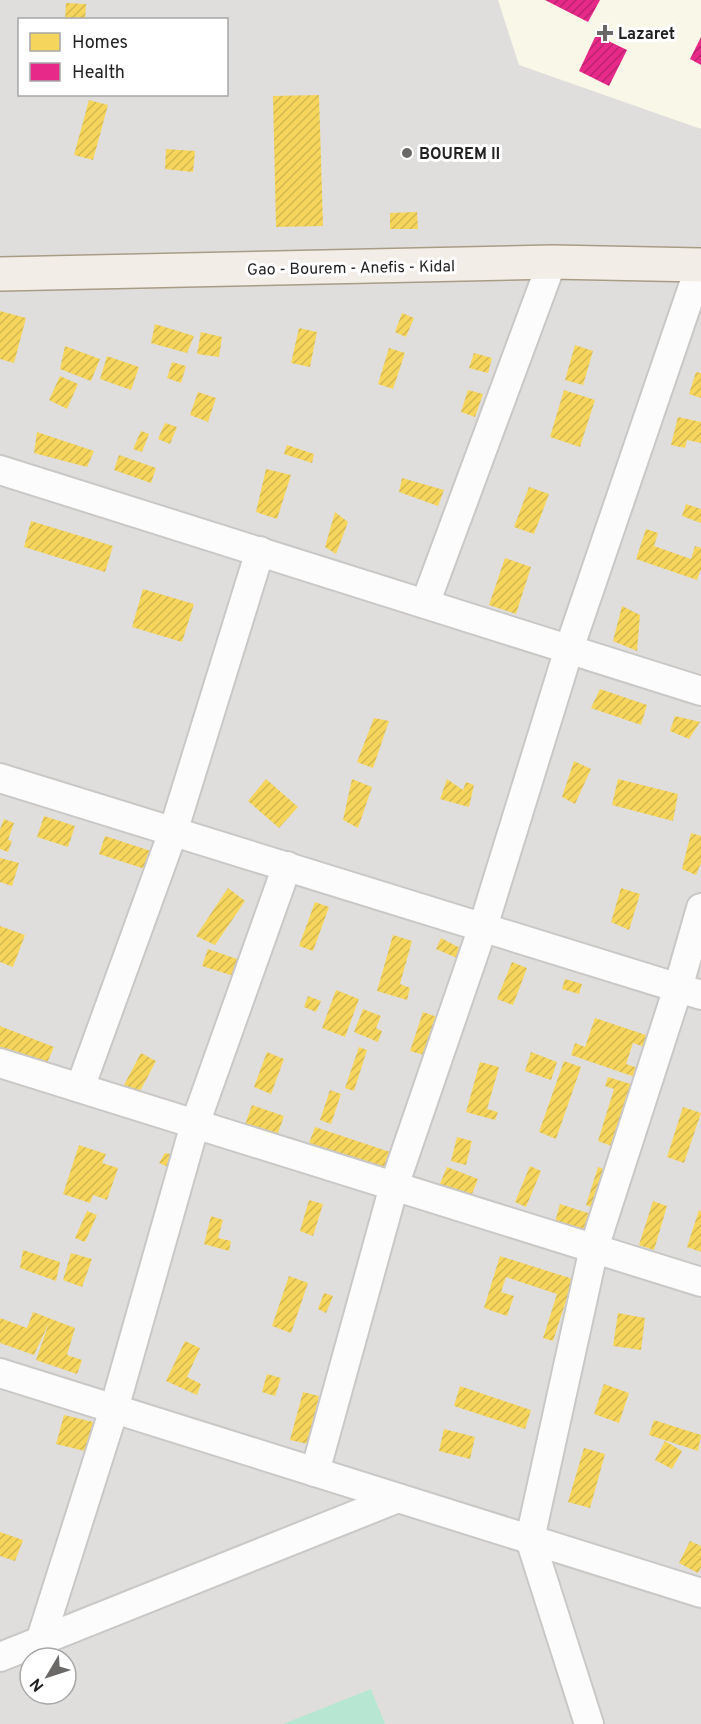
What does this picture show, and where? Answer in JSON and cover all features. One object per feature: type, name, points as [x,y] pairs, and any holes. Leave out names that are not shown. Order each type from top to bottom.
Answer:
[{"type":"main road","name":"Gao - Bourem - Anefis - Kidal","points":[[0,274],[552,262],[700,264]]},
{"type":"street","points":[[425,604],[552,262]]},
{"type":"street","points":[[315,1472],[394,1186],[483,927],[569,649],[700,264]]},
{"type":"street","points":[[0,470],[701,691]]},
{"type":"street","points":[[80,1088],[173,832],[260,551]]},
{"type":"street","points":[[0,778],[689,992]]},
{"type":"street","points":[[40,1642],[114,1409],[195,1124],[286,866]]},
{"type":"street","points":[[590,1724],[530,1539],[594,1248],[689,992],[701,908]]},
{"type":"street","points":[[2,1069],[80,1088],[701,1282]]},
{"type":"street","points":[[0,1373],[701,1593]]},
{"type":"street","points":[[0,1657],[398,1498]]},
{"type":"shaded area","points":[[0,0],[701,0],[701,1724],[0,1724]]},
{"type":"shaded area","name":"Lazaret","points":[[498,0],[701,0],[701,129],[519,65]]},
{"type":"green space","points":[[371,1689],[385,1724],[283,1724]]},
{"type":"building: Homes","points":[[66,3],[86,4],[85,18],[65,18]]},
{"type":"building: Homes","points":[[319,95],[323,226],[276,227],[273,96]]},
{"type":"building: Homes","points":[[89,100],[108,105],[93,160],[74,155]]},
{"type":"building: Homes","points":[[166,149],[195,151],[193,172],[165,169]]},
{"type":"building: Homes","points":[[417,212],[418,229],[390,229],[390,213]]},
{"type":"building: Homes","points":[[0,311],[26,318],[14,363],[0,359]]},
{"type":"building: Homes","points":[[402,313],[414,318],[406,337],[395,332]]},
{"type":"building: Homes","points":[[155,324],[194,336],[187,353],[151,343]]},
{"type":"building: Homes","points":[[299,328],[317,332],[310,367],[291,363]]},
{"type":"building: Homes","points":[[201,332],[222,337],[219,357],[197,354]]},
{"type":"building: Homes","points":[[575,345],[593,351],[583,385],[565,380]]},
{"type":"building: Homes","points":[[65,346],[100,359],[91,381],[60,369]]},
{"type":"building: Homes","points":[[389,348],[405,353],[393,389],[378,384]]},
{"type":"building: Homes","points":[[474,353],[492,358],[488,373],[469,368]]},
{"type":"building: Homes","points":[[107,356],[139,367],[131,390],[100,379]]},
{"type":"building: Homes","points":[[172,362],[186,366],[181,383],[167,378]]},
{"type":"building: Homes","points":[[696,372],[701,373],[701,398],[689,394]]},
{"type":"building: Homes","points":[[60,376],[78,384],[67,409],[49,400]]},
{"type":"building: Homes","points":[[468,390],[483,394],[475,417],[461,412]]},
{"type":"building: Homes","points":[[564,390],[595,400],[580,447],[550,437]]},
{"type":"building: Homes","points":[[198,392],[216,398],[208,422],[190,415]]},
{"type":"building: Homes","points":[[678,417],[701,422],[701,443],[687,440],[685,448],[671,445]]},
{"type":"building: Homes","points":[[165,423],[177,427],[170,444],[158,439]]},
{"type":"building: Homes","points":[[141,431],[149,434],[142,452],[133,449]]},
{"type":"building: Homes","points":[[37,432],[94,451],[87,467],[34,453]]},
{"type":"building: Homes","points":[[287,445],[314,454],[312,463],[284,454]]},
{"type":"building: Homes","points":[[119,455],[156,468],[151,483],[114,470]]},
{"type":"building: Homes","points":[[266,469],[291,475],[277,519],[256,512]]},
{"type":"building: Homes","points":[[402,478],[444,490],[438,506],[399,492]]},
{"type":"building: Homes","points":[[529,487],[549,494],[534,534],[514,527]]},
{"type":"building: Homes","points":[[686,504],[701,509],[701,523],[682,516]]},
{"type":"building: Homes","points":[[335,512],[348,522],[336,554],[325,547]]},
{"type":"building: Homes","points":[[31,521],[113,546],[105,572],[24,547]]},
{"type":"building: Homes","points":[[646,529],[658,533],[654,546],[691,559],[695,546],[701,548],[701,569],[697,580],[636,559]]},
{"type":"building: Homes","points":[[505,558],[531,567],[516,614],[489,605]]},
{"type":"building: Homes","points":[[143,589],[194,604],[182,642],[132,627]]},
{"type":"building: Homes","points":[[622,606],[640,615],[637,651],[613,641]]},
{"type":"building: Homes","points":[[600,689],[647,705],[641,725],[591,708]]},
{"type":"building: Homes","points":[[675,716],[700,722],[689,739],[670,731]]},
{"type":"building: Homes","points":[[374,718],[389,721],[373,768],[357,762]]},
{"type":"building: Homes","points":[[574,761],[591,769],[575,804],[562,797]]},
{"type":"building: Homes","points":[[266,779],[298,807],[279,828],[248,801]]},
{"type":"building: Homes","points":[[352,779],[372,787],[358,828],[343,820]]},
{"type":"building: Homes","points":[[447,779],[463,790],[466,782],[474,785],[469,807],[440,799]]},
{"type":"building: Homes","points":[[618,779],[678,794],[673,821],[612,805]]},
{"type":"building: Homes","points":[[44,816],[75,826],[68,847],[37,837]]},
{"type":"building: Homes","points":[[4,819],[14,823],[8,840],[12,841],[8,852],[0,849],[0,829]]},
{"type":"building: Homes","points":[[691,833],[701,836],[701,863],[696,875],[682,869]]},
{"type":"building: Homes","points":[[105,836],[154,852],[148,870],[99,854]]},
{"type":"building: Homes","points":[[0,858],[19,863],[12,886],[0,882]]},
{"type":"building: Homes","points":[[228,888],[245,901],[215,945],[196,936]]},
{"type":"building: Homes","points":[[621,888],[640,894],[629,930],[611,922]]},
{"type":"building: Homes","points":[[315,902],[329,907],[313,951],[299,946]]},
{"type":"building: Homes","points":[[0,926],[25,935],[13,967],[0,962]]},
{"type":"building: Homes","points":[[393,935],[412,941],[400,984],[410,988],[407,1000],[377,991]]},
{"type":"building: Homes","points":[[441,938],[460,948],[457,958],[436,949]]},
{"type":"building: Homes","points":[[208,949],[243,961],[237,977],[202,966]]},
{"type":"building: Homes","points":[[512,962],[527,968],[513,1005],[497,999]]},
{"type":"building: Homes","points":[[565,979],[582,984],[579,994],[562,989]]},
{"type":"building: Homes","points":[[336,990],[359,999],[345,1037],[322,1028]]},
{"type":"building: Homes","points":[[308,996],[321,1001],[316,1012],[304,1007]]},
{"type":"building: Homes","points":[[363,1009],[381,1016],[376,1028],[382,1031],[378,1042],[354,1032]]},
{"type":"building: Homes","points":[[423,1012],[443,1019],[431,1057],[410,1051]]},
{"type":"building: Homes","points":[[595,1018],[649,1036],[645,1047],[633,1043],[626,1064],[638,1068],[635,1077],[571,1055],[575,1043],[585,1047]]},
{"type":"building: Homes","points":[[0,1026],[54,1047],[46,1065],[0,1050]]},
{"type":"building: Homes","points":[[359,1047],[367,1050],[354,1091],[345,1088]]},
{"type":"building: Homes","points":[[267,1052],[284,1059],[271,1094],[254,1087]]},
{"type":"building: Homes","points":[[531,1052],[557,1062],[551,1080],[525,1071]]},
{"type":"building: Homes","points":[[141,1053],[156,1061],[139,1093],[124,1085]]},
{"type":"building: Homes","points":[[564,1061],[581,1067],[556,1139],[539,1132]]},
{"type":"building: Homes","points":[[480,1062],[499,1067],[487,1109],[498,1112],[495,1120],[466,1112]]},
{"type":"building: Homes","points":[[608,1077],[634,1085],[614,1147],[598,1141],[614,1089],[605,1086]]},
{"type":"building: Homes","points":[[330,1090],[341,1094],[331,1124],[320,1120]]},
{"type":"building: Homes","points":[[252,1105],[284,1116],[277,1136],[245,1125]]},
{"type":"building: Homes","points":[[683,1107],[701,1113],[684,1163],[667,1157]]},
{"type":"building: Homes","points":[[315,1127],[396,1154],[390,1173],[308,1146]]},
{"type":"building: Homes","points":[[457,1137],[472,1141],[466,1165],[451,1161]]},
{"type":"building: Homes","points":[[79,1145],[106,1154],[102,1163],[118,1168],[107,1200],[93,1195],[90,1203],[63,1194]]},
{"type":"building: Homes","points":[[165,1153],[180,1156],[175,1170],[159,1163]]},
{"type":"building: Homes","points":[[530,1166],[541,1171],[526,1207],[515,1202]]},
{"type":"building: Homes","points":[[447,1167],[478,1179],[470,1199],[439,1186]]},
{"type":"building: Homes","points":[[598,1167],[609,1171],[597,1209],[586,1205]]},
{"type":"building: Homes","points":[[309,1200],[323,1204],[313,1236],[300,1231]]},
{"type":"building: Homes","points":[[653,1201],[667,1206],[654,1250],[639,1245]]},
{"type":"building: Homes","points":[[560,1204],[597,1216],[591,1233],[555,1222]]},
{"type":"building: Homes","points":[[699,1210],[701,1211],[701,1252],[687,1247]]},
{"type":"building: Homes","points":[[87,1211],[97,1215],[85,1242],[75,1238]]},
{"type":"building: Homes","points":[[211,1216],[223,1220],[218,1238],[231,1241],[229,1251],[204,1244]]},
{"type":"building: Homes","points":[[23,1250],[60,1262],[56,1281],[20,1268]]},
{"type":"building: Homes","points":[[71,1253],[92,1259],[82,1287],[63,1280]]},
{"type":"building: Homes","points":[[500,1256],[573,1279],[553,1341],[543,1338],[557,1294],[506,1277],[501,1292],[514,1296],[507,1316],[484,1308]]},
{"type":"building: Homes","points":[[289,1276],[308,1283],[291,1333],[272,1326]]},
{"type":"building: Homes","points":[[324,1293],[333,1296],[326,1313],[318,1309]]},
{"type":"building: Homes","points":[[33,1312],[75,1328],[67,1355],[82,1360],[77,1374],[36,1360],[49,1323],[34,1355],[0,1343],[0,1318],[27,1328]]},
{"type":"building: Homes","points":[[618,1313],[645,1318],[641,1350],[613,1346]]},
{"type":"building: Homes","points":[[185,1341],[200,1348],[187,1377],[201,1384],[197,1395],[166,1381]]},
{"type":"building: Homes","points":[[267,1374],[281,1378],[275,1396],[262,1392]]},
{"type":"building: Homes","points":[[604,1384],[629,1393],[619,1423],[594,1414]]},
{"type":"building: Homes","points":[[460,1386],[531,1410],[525,1429],[454,1406]]},
{"type":"building: Homes","points":[[303,1392],[319,1396],[308,1444],[290,1440]]},
{"type":"building: Homes","points":[[64,1415],[97,1423],[89,1452],[56,1444]]},
{"type":"building: Homes","points":[[654,1420],[701,1435],[698,1451],[649,1435]]},
{"type":"building: Homes","points":[[444,1429],[475,1437],[470,1459],[439,1451]]},
{"type":"building: Homes","points":[[665,1441],[682,1451],[672,1469],[655,1460]]},
{"type":"building: Homes","points":[[584,1448],[605,1454],[590,1508],[568,1502]]},
{"type":"building: Homes","points":[[0,1532],[23,1540],[15,1561],[0,1556]]},
{"type":"building: Homes","points":[[690,1541],[701,1546],[701,1567],[698,1573],[679,1563]]},
{"type":"building: Health","points":[[545,0],[600,0],[588,22]]},
{"type":"building: Health","points":[[596,35],[627,50],[609,86],[579,71]]},
{"type":"building: Health","points":[[701,37],[701,65],[690,59]]},
{"type":"place","name":"Lazaret","points":[[605,33]]},
{"type":"place","name":"BOUREM II","points":[[407,153]]}]
